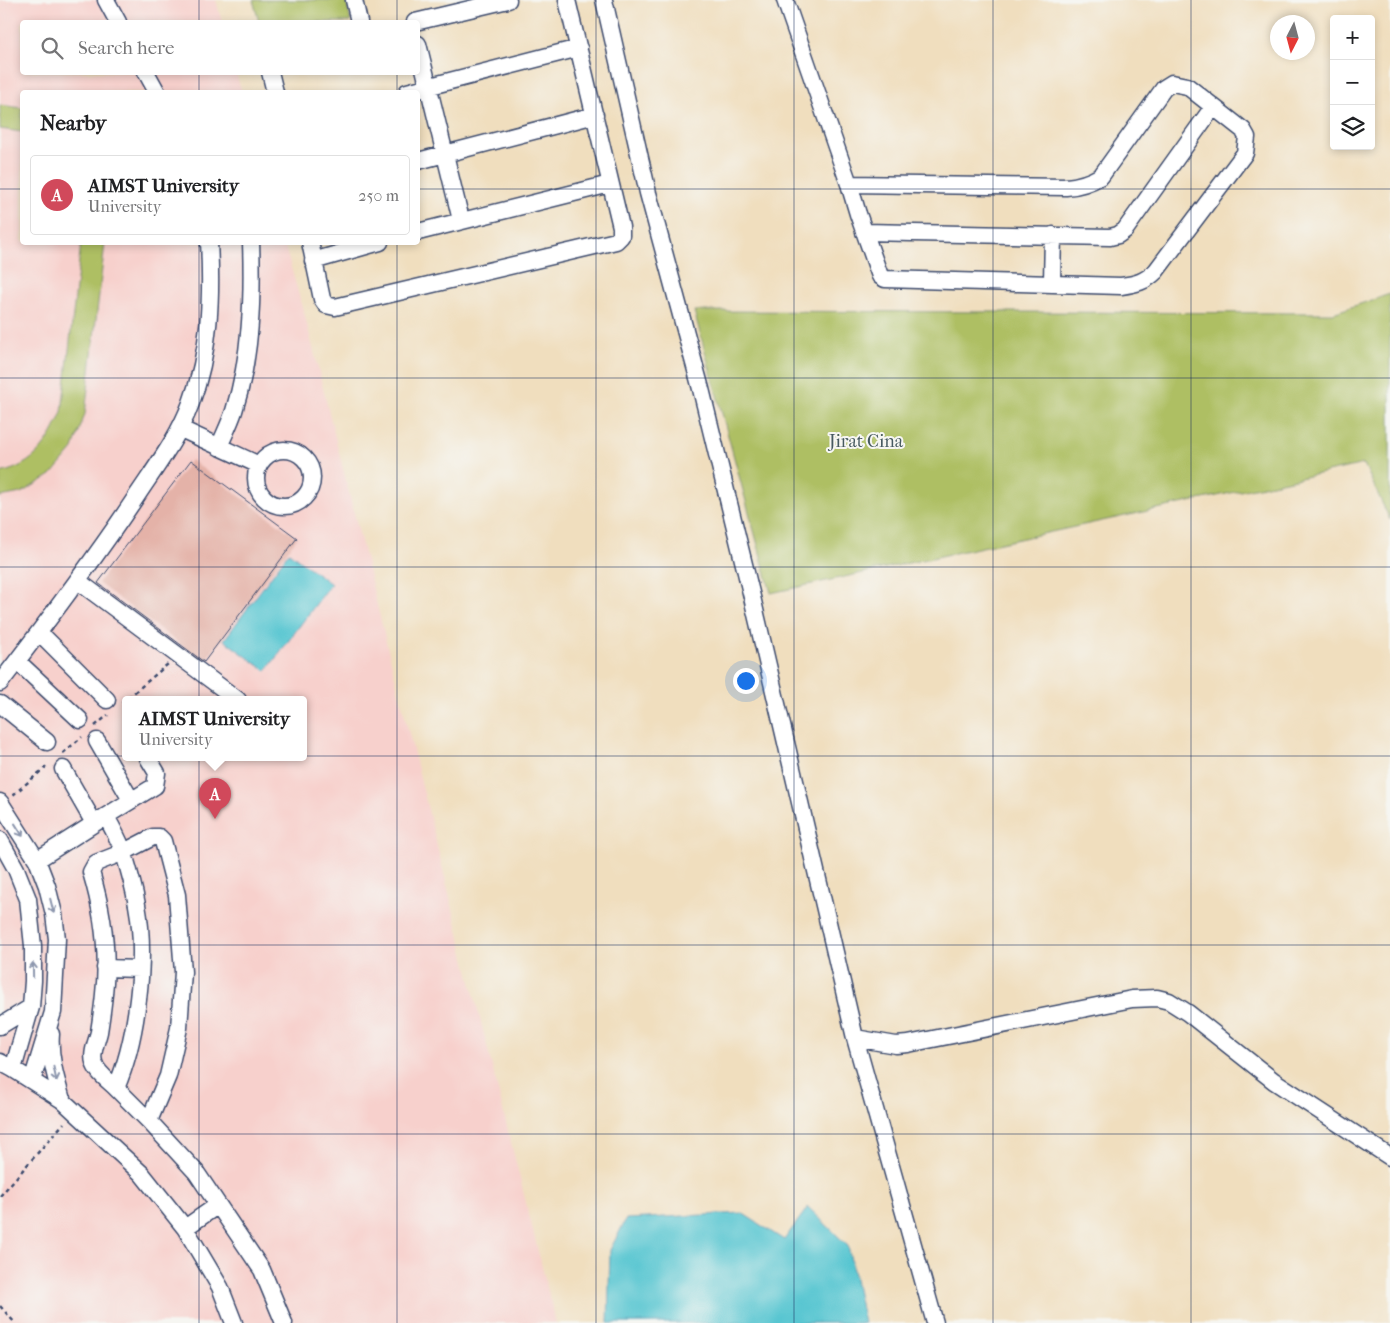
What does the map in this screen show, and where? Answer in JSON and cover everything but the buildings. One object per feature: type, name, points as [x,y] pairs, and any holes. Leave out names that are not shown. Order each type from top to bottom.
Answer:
[{"type":"street","points":[[106,0],[117,20]]},
{"type":"street","points":[[354,0],[359,20]]},
{"type":"street","points":[[420,21],[508,0]]},
{"type":"street","points":[[310,245],[322,299],[328,306],[335,307],[616,240],[621,236],[621,227],[567,0]]},
{"type":"street","points":[[604,0],[648,193],[701,389],[752,598],[855,1038],[935,1323]]},
{"type":"street","points":[[785,0],[864,232],[880,276],[885,279],[1052,282],[1121,286],[1137,284],[1148,279],[1156,271],[1245,153],[1247,137],[1243,130],[1187,86],[1172,83],[1164,88],[1101,176],[1080,186],[849,184]]},
{"type":"street","points":[[414,90],[579,48]]},
{"type":"street","points":[[420,52],[461,220]]},
{"type":"street","points":[[148,75],[156,90]]},
{"type":"street","points":[[271,75],[274,90]]},
{"type":"street","points":[[864,232],[1110,237],[1118,235],[1125,230],[1213,107]]},
{"type":"street","points":[[420,160],[595,115]]},
{"type":"street","points":[[420,231],[610,184]]},
{"type":"street","points":[[1052,282],[1053,235]]},
{"type":"street","points":[[0,683],[78,581],[181,429],[192,401],[205,351],[210,307],[209,245]]},
{"type":"street","points":[[219,447],[234,413],[245,360],[251,305],[251,245]]},
{"type":"street","points":[[313,261],[369,245]]},
{"type":"street","points":[[181,429],[259,465]]},
{"type":"street","points":[[78,581],[233,696]]},
{"type":"street","points":[[39,632],[107,700]]},
{"type":"street","points":[[17,660],[80,720]]},
{"type":"street","points":[[0,704],[47,742]]},
{"type":"street","points":[[97,742],[131,800]]},
{"type":"street","points":[[37,860],[155,786],[157,773],[150,761]]},
{"type":"street","points":[[63,769],[124,852],[137,906],[140,933],[140,968],[131,1045],[124,1070],[116,1088]]},
{"type":"street","points":[[0,802],[37,860],[47,886],[54,914],[58,939],[50,1045],[55,1076],[62,1100]]},
{"type":"street","points":[[150,1121],[168,1076],[179,1028],[184,972],[177,895],[163,842],[159,837],[153,837],[124,852],[96,863],[92,872],[101,904],[105,933],[105,992],[99,1033],[93,1056],[94,1062],[97,1068],[150,1121],[196,1172],[262,1270],[284,1323]]},
{"type":"street","points":[[0,840],[16,869],[28,898],[33,946],[31,1007],[7,1065],[62,1100],[142,1174],[185,1228],[220,1287],[234,1323]]},
{"type":"street","points":[[105,968],[140,968]]},
{"type":"street","points":[[855,1038],[896,1045],[908,1044],[1132,999],[1157,998],[1169,1001],[1188,1013],[1274,1081],[1390,1157]]},
{"type":"street","points":[[0,1026],[31,1007]]},
{"type":"street","points":[[32,1081],[53,1012]]},
{"type":"street","points":[[185,1228],[218,1205]]},
{"type":"path","points":[[0,1196],[74,1112]]},
{"type":"path","points":[[0,1306],[15,1323]]},
{"type":"shaded area","points":[[0,0],[216,0],[221,20],[20,20],[20,75],[237,75],[241,90],[20,90],[20,245],[285,245],[305,316],[556,1323],[0,1323]]},
{"type":"green space","points":[[253,0],[346,0],[351,20],[258,20]]},
{"type":"green space","points":[[0,105],[20,108],[20,132],[0,129]]},
{"type":"green space","points":[[81,245],[105,245],[85,414],[73,449],[51,475],[21,493],[0,497],[0,473],[23,464],[32,458],[46,443],[62,412]]},
{"type":"green space","name":"Jirat Cina","points":[[1390,294],[1390,520],[1364,464],[771,593],[694,311],[1333,313]]},
{"type":"water","points":[[289,552],[331,584],[266,671],[224,640]]},
{"type":"water","points":[[808,1207],[848,1246],[864,1323],[608,1323],[610,1250],[626,1219],[742,1213],[784,1240]]},
{"type":"place","name":"AIMST University","points":[[215,819]]}]
